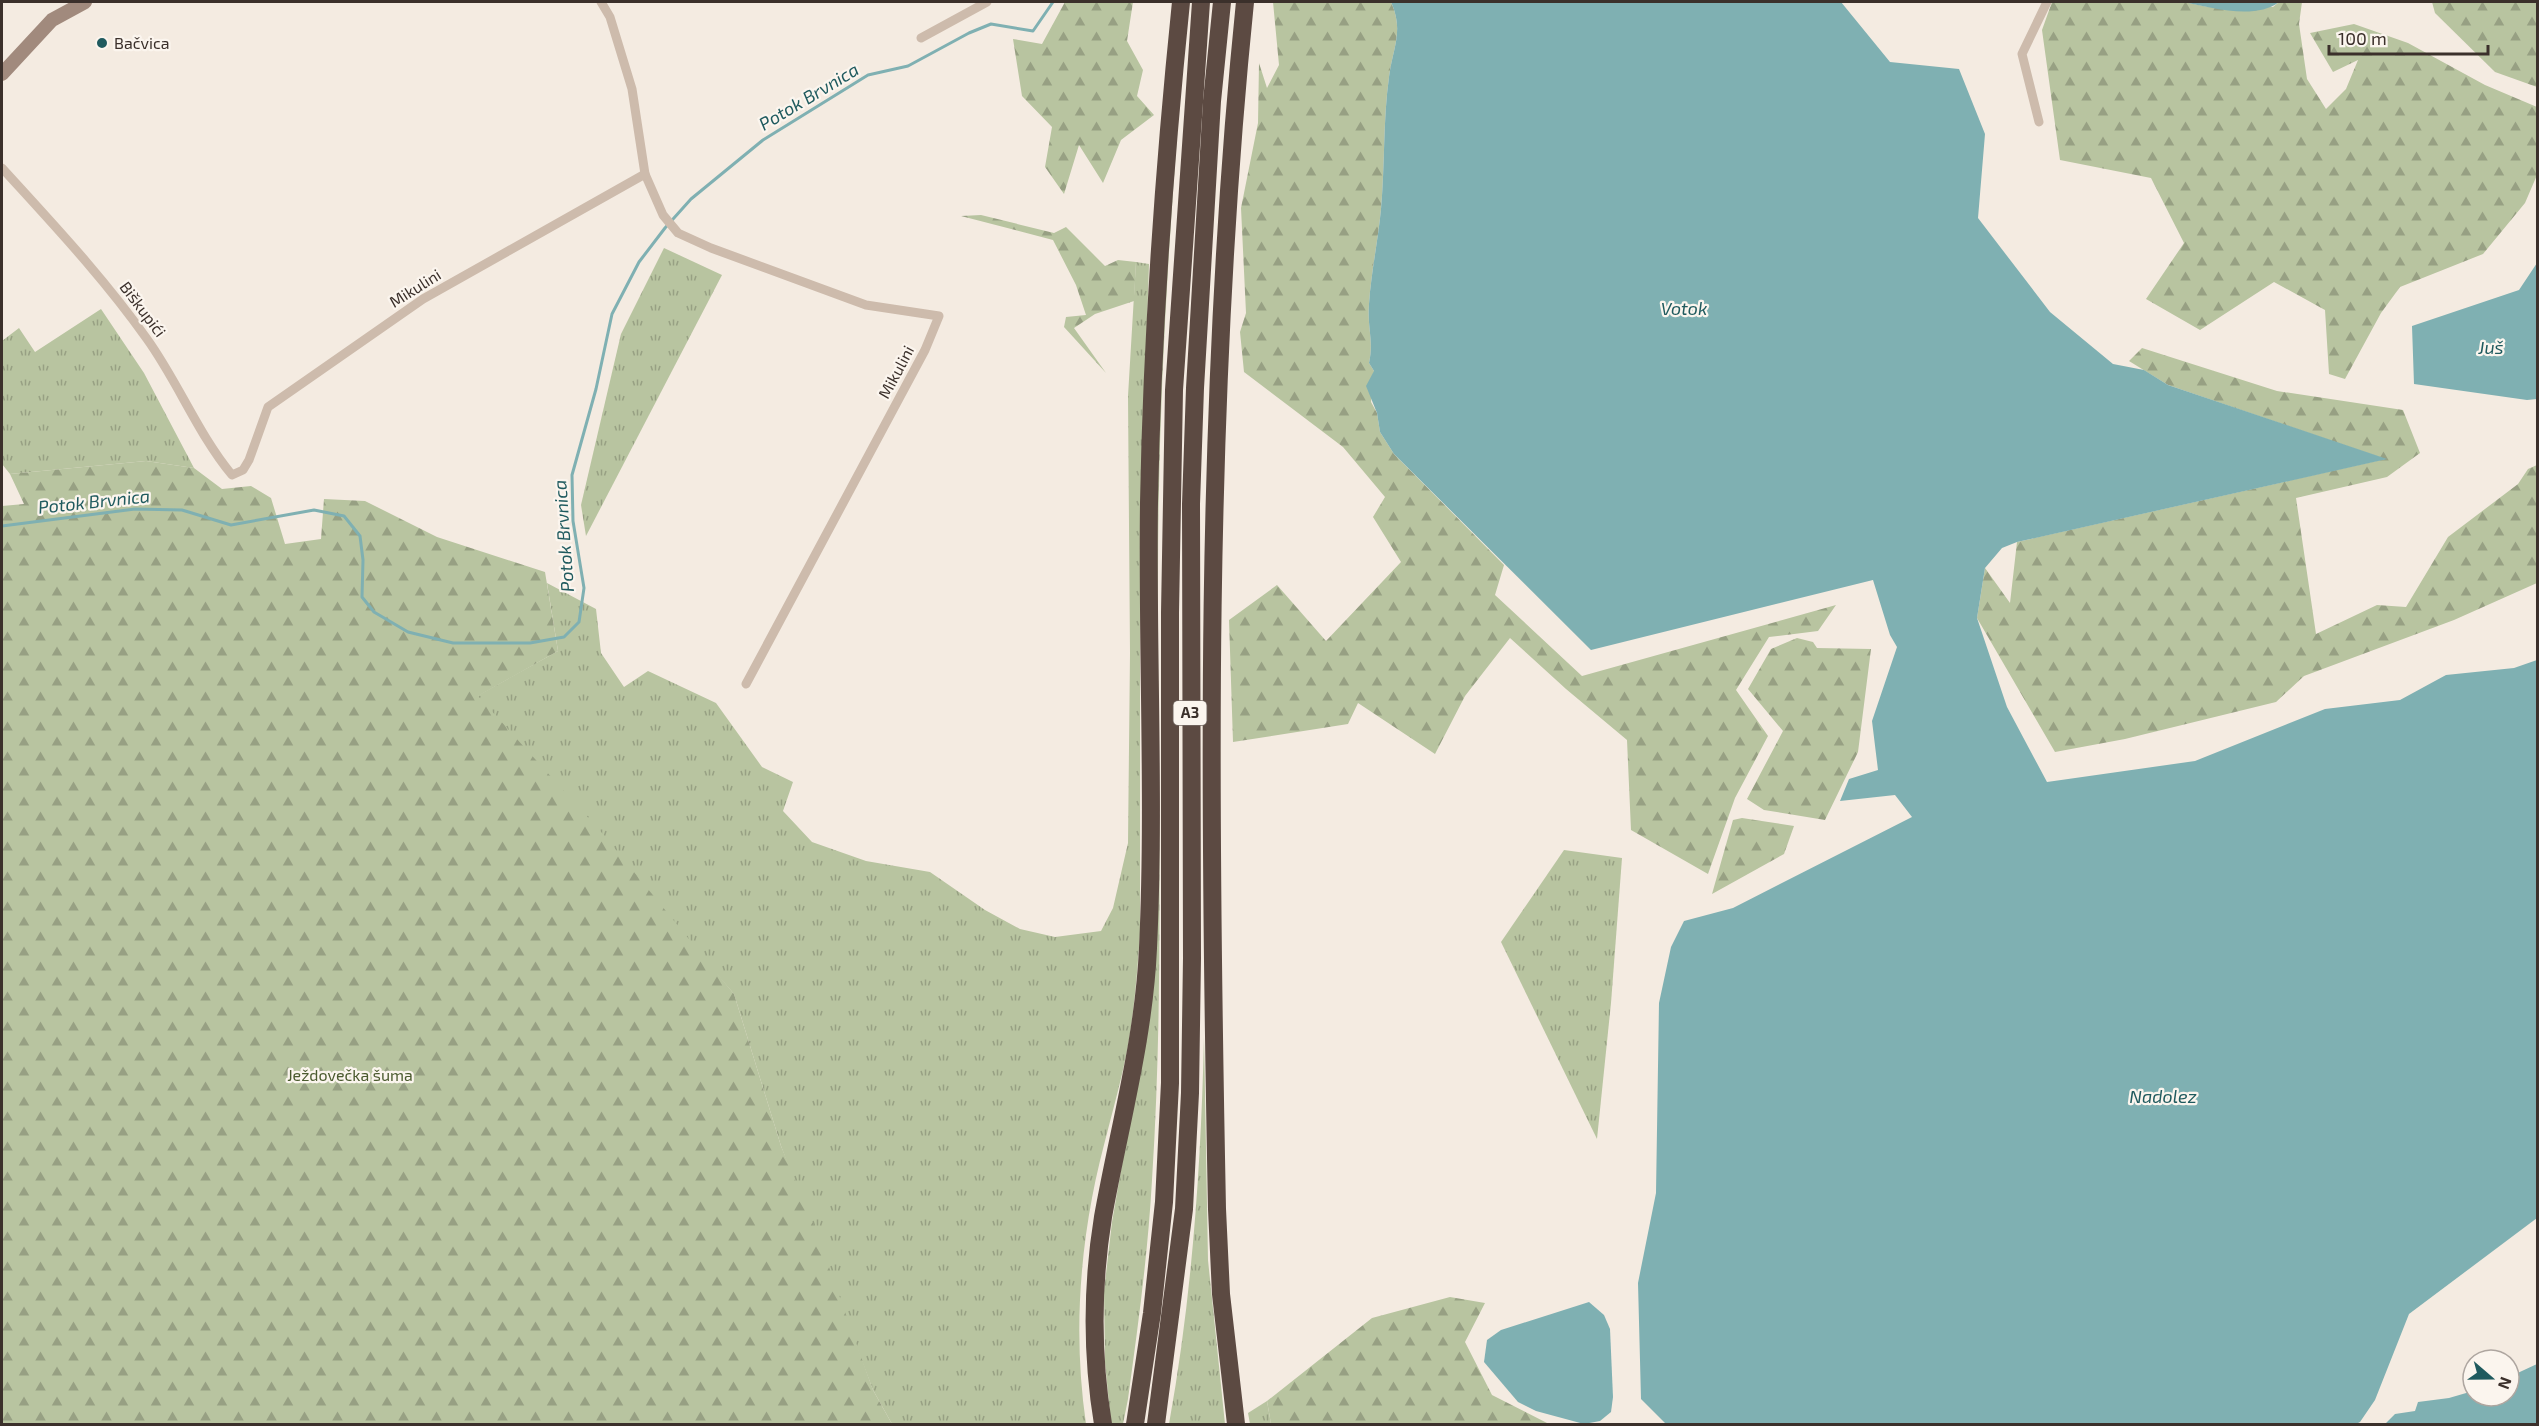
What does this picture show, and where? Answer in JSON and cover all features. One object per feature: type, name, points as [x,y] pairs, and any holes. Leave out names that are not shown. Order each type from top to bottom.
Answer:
[{"type":"highway","points":[[1103,1425],[1095,1334],[1096,1293],[1103,1220],[1133,1066],[1148,950],[1148,602],[1152,390],[1171,100],[1180,2]]},
{"type":"highway","name":"A3","points":[[1135,1425],[1152,1312],[1164,1202],[1170,1083],[1170,613],[1174,390],[1201,2]]},
{"type":"highway","name":"A3","points":[[1156,1425],[1184,1209],[1190,1093],[1191,493],[1212,101],[1222,2]]},
{"type":"highway","points":[[1236,1425],[1221,1294],[1216,1197],[1212,621],[1217,389],[1226,218],[1245,2]]},
{"type":"highway","points":[[1241,37],[1250,2]]},
{"type":"highway","points":[[1230,1378],[1240,1394],[1245,1425]]},
{"type":"main road","points":[[2,74],[52,20],[84,2]]},
{"type":"street","points":[[601,2],[610,17],[632,89],[645,174]]},
{"type":"street","points":[[921,38],[987,2]]},
{"type":"street","points":[[2039,122],[2022,54],[2047,2]]},
{"type":"street","name":"Biškupići","points":[[2,168],[107,287],[148,340],[219,459],[232,475],[243,470]]},
{"type":"street","name":"Mikulini","points":[[243,470],[249,460],[267,407],[423,299],[645,174],[663,215],[678,233],[711,248],[866,305],[939,316],[926,350],[746,684]]},
{"type":"green space","points":[[1065,2],[1133,2],[1127,41],[1143,70],[1137,96],[1154,115],[1121,140],[1103,183],[1079,145],[1064,194],[1045,167],[1052,127],[1022,96],[1013,39],[1042,44]]},
{"type":"green space","points":[[1273,2],[1391,2],[1395,12],[1397,31],[1387,93],[1381,209],[1369,304],[1371,348],[1369,363],[1374,371],[1371,402],[1377,413],[1380,432],[1394,454],[1504,565],[1495,595],[1582,676],[1836,605],[1818,631],[1769,637],[1736,690],[1768,736],[1735,798],[1708,874],[1631,830],[1627,740],[1510,638],[1465,696],[1435,754],[1358,703],[1348,724],[1233,742],[1229,620],[1277,585],[1326,641],[1401,562],[1373,517],[1385,497],[1343,447],[1244,372],[1240,332],[1246,313],[1241,208],[1258,123],[1259,63],[1267,88],[1279,65]]},
{"type":"green space","points":[[2052,2],[2184,2],[2208,7],[2273,7],[2279,2],[2302,2],[2299,24],[2307,79],[2326,109],[2346,89],[2358,60],[2333,72],[2310,33],[2354,24],[2408,43],[2485,85],[2537,107],[2537,175],[2525,203],[2483,254],[2400,287],[2381,313],[2345,379],[2329,374],[2325,310],[2274,282],[2200,330],[2146,299],[2184,243],[2151,178],[2060,160],[2042,30]]},
{"type":"green space","points":[[2432,2],[2537,2],[2537,87],[2495,72],[2435,13]]},
{"type":"green space","points":[[1179,110],[1161,401],[1158,576],[1159,954],[1156,1105],[1148,1235],[1128,1399],[1123,1424],[1111,1424],[1105,1362],[1104,1291],[1112,1222],[1133,1101],[1154,672],[1161,330]]},
{"type":"green space","points":[[981,215],[1054,233],[1066,227],[1105,266],[1118,260],[1136,262],[1134,301],[1095,314],[1074,328],[1106,373],[1064,327],[1066,317],[1086,315],[1076,285],[1053,240],[961,216]]},
{"type":"green space","points":[[664,248],[722,275],[586,536],[581,505],[621,334]]},
{"type":"green space","points":[[1136,262],[1149,264],[1140,532],[1140,934],[1129,1041],[1087,1226],[1081,1282],[1079,1339],[1086,1424],[892,1424],[873,1390],[781,1146],[734,994],[477,696],[558,651],[547,583],[596,609],[601,653],[624,687],[648,671],[716,703],[762,767],[793,782],[783,811],[812,842],[866,861],[930,872],[985,910],[1020,929],[1055,937],[1101,931],[1113,908],[1128,843],[1130,653],[1128,396]]},
{"type":"green space","points":[[101,309],[144,373],[194,468],[146,461],[10,474],[2,464],[2,341],[19,328],[35,352]]},
{"type":"green space","points":[[2142,348],[2277,391],[2403,410],[2420,453],[2387,477],[2296,498],[2316,634],[2377,605],[2406,607],[2448,537],[2518,484],[2528,469],[2537,465],[2537,583],[2454,620],[2304,676],[2276,702],[2125,739],[2055,752],[1977,618],[1985,568],[2010,603],[2017,542],[2385,459],[2168,385],[2129,361]]},
{"type":"green space","name":"Ježdovečka šuma","points":[[146,461],[194,468],[222,489],[251,486],[271,498],[285,544],[321,539],[324,499],[365,501],[437,537],[545,572],[558,651],[478,696],[602,833],[734,994],[781,1146],[815,1228],[873,1390],[892,1424],[2,1424],[2,506],[24,504],[10,474]]},
{"type":"green space","points":[[1797,638],[1813,642],[1817,648],[1871,649],[1858,752],[1825,820],[1764,810],[1747,799],[1783,731],[1748,689],[1771,649]]},
{"type":"green space","points":[[1742,818],[1794,826],[1784,854],[1712,894],[1733,820]]},
{"type":"green space","points":[[1564,850],[1622,858],[1611,1003],[1597,1139],[1501,942]]},
{"type":"green space","points":[[1204,1037],[1208,1260],[1225,1424],[1169,1424],[1184,1328],[1194,1232]]},
{"type":"green space","points":[[1450,1297],[1485,1303],[1465,1342],[1492,1395],[1549,1424],[1271,1424],[1267,1401],[1372,1318]]},
{"type":"green space","points":[[1267,1401],[1271,1424],[1250,1424],[1248,1413]]},
{"type":"water","points":[[1391,2],[1841,2],[1890,62],[1959,69],[1985,134],[1978,218],[2050,312],[2113,364],[2144,370],[2168,385],[2387,459],[2017,542],[2002,548],[1985,568],[1977,618],[2007,707],[2047,782],[2195,761],[2325,709],[2400,700],[2446,675],[2514,668],[2537,660],[2537,1218],[2409,1314],[2375,1400],[2360,1422],[2356,1424],[1666,1424],[1641,1399],[1638,1283],[1656,1193],[1659,1003],[1671,947],[1684,921],[1733,908],[1912,817],[1895,795],[1840,801],[1849,779],[1878,770],[1872,721],[1897,647],[1890,635],[1873,580],[1591,650],[1394,454],[1380,432],[1377,413],[1366,386],[1374,371],[1369,363],[1371,348],[1369,304],[1381,209],[1387,93],[1397,31],[1395,12]]},
{"type":"water","points":[[2184,2],[2279,2],[2258,10],[2233,11]]},
{"type":"water","name":"Juš","points":[[2537,263],[2537,399],[2527,400],[2414,384],[2412,326],[2519,290]]},
{"type":"water","points":[[1589,1302],[1604,1315],[1610,1329],[1613,1397],[1611,1412],[1600,1421],[1584,1424],[1536,1411],[1518,1402],[1484,1362],[1487,1340],[1501,1330]]},
{"type":"water","points":[[2537,1364],[2537,1424],[2385,1424],[2395,1414],[2415,1411],[2418,1402],[2461,1394],[2461,1408],[2521,1408],[2521,1371]]},
{"type":"waterway","name":"Potok Brvnica","points":[[2,526],[135,509],[182,510],[231,525],[314,510],[344,516],[360,536],[363,560],[362,597],[374,612],[408,632],[453,643],[530,643],[564,637],[579,622],[584,588],[573,521],[572,475],[596,389],[612,314],[639,262],[665,228],[691,199],[763,140],[868,75],[908,66],[969,33],[991,24],[1033,31],[1053,2]]},
{"type":"place","name":"Bačvica","points":[[102,43]]},
{"type":"water label","name":"Votok","points":[[1684,309]]},
{"type":"water label","name":"Nadolez","points":[[2163,1097]]}]
